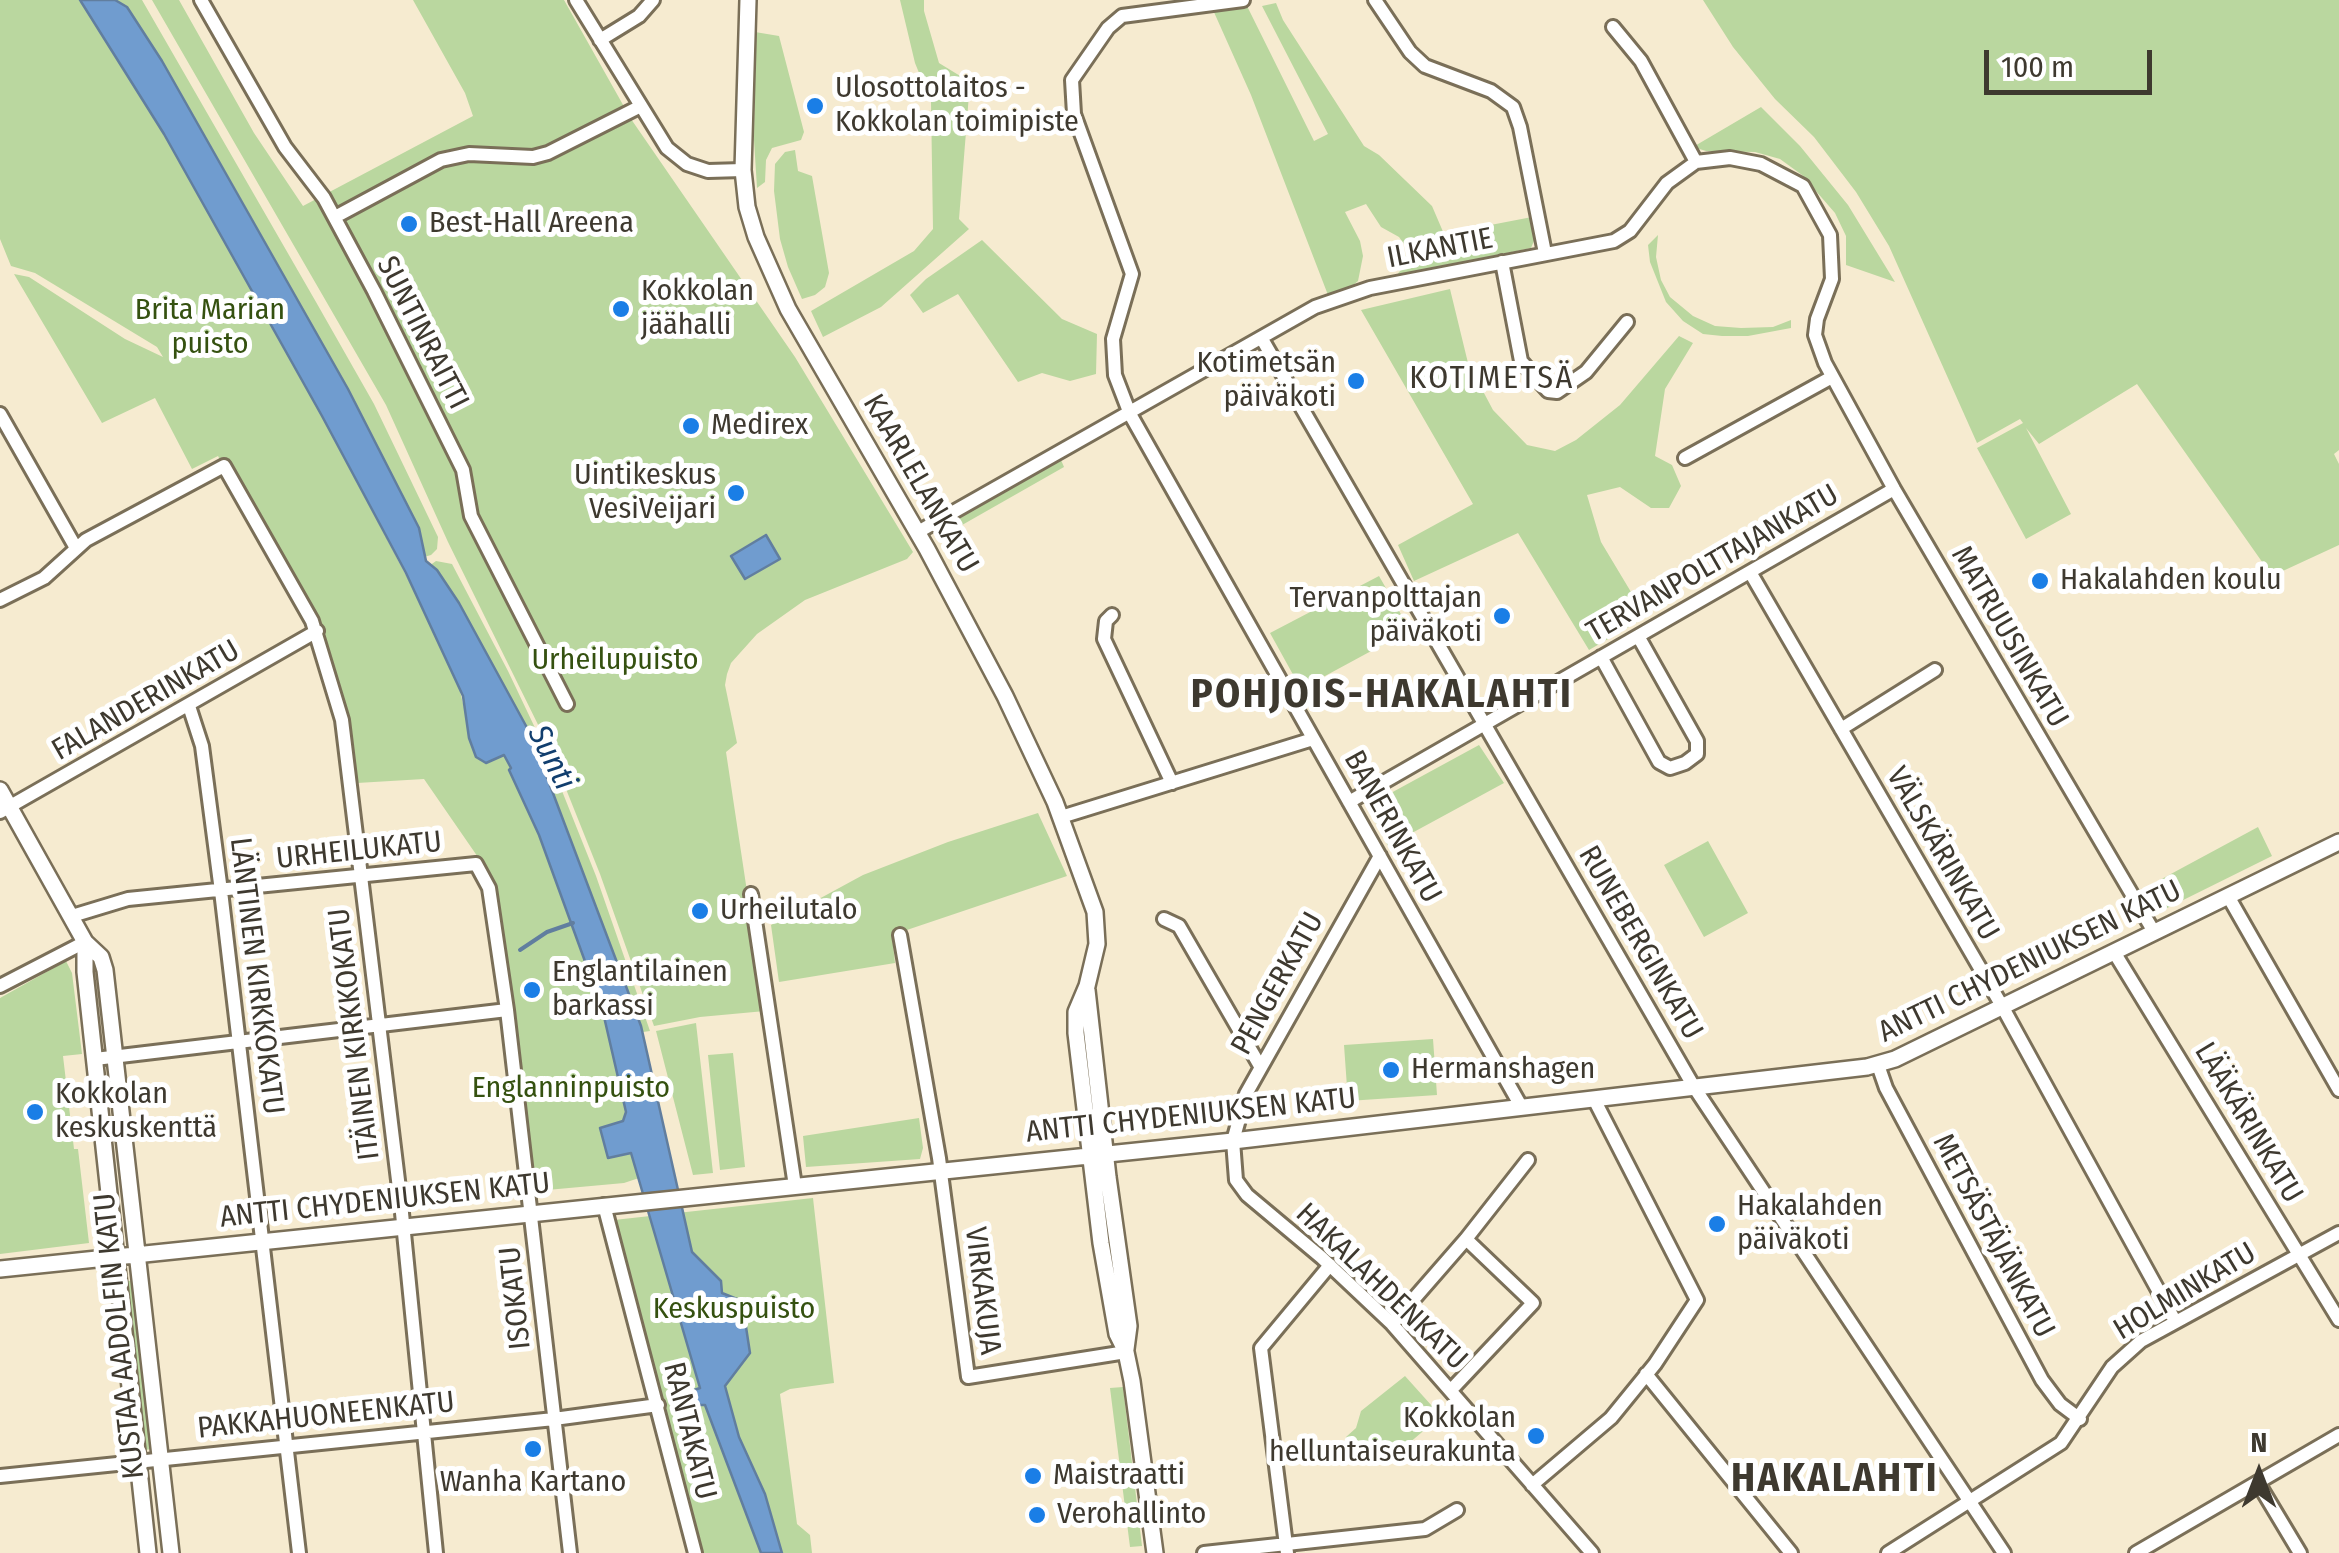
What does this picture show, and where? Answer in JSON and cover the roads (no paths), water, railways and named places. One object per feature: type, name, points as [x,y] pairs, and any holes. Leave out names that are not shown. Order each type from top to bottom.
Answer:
[{"type":"main road","name":"KAARLELANKATU","points":[[748,0],[743,170],[747,207],[771,273],[810,348],[918,532],[1021,729],[1061,817],[1097,924],[1087,986],[1075,1020],[1097,1155],[1117,1334],[1126,1352],[1155,1553]]},
{"type":"main road","name":"KUSTAA AADOLFIN KATU","points":[[0,790],[5,810],[72,916],[84,942],[148,1553]]},
{"type":"main road","name":"ANTTI CHYDENIUKSEN KATU","points":[[0,1269],[1233,1141],[1878,1065],[2339,842]]},
{"type":"main road","name":"KUSTAA AADOLFIN KATU","points":[[84,942],[101,957],[105,970],[170,1553]]},
{"type":"street","name":"SUNTINRAITTI","points":[[200,0],[285,148],[335,217],[463,470],[471,516],[567,704]]},
{"type":"street","points":[[576,0],[666,148],[687,164],[718,172],[743,170]]},
{"type":"street","points":[[600,40],[639,16],[652,0]]},
{"type":"street","name":"BANERINKATU","points":[[1243,0],[1122,16],[1108,28],[1072,80],[1074,114],[1131,265],[1132,281],[1112,349],[1115,375],[1130,414],[1522,1108]]},
{"type":"street","points":[[1375,0],[1410,52],[1425,66],[1492,92],[1513,108],[1544,253]]},
{"type":"street","points":[[1613,27],[1640,61],[1696,162]]},
{"type":"street","points":[[335,217],[441,160],[469,154],[533,157],[548,153],[639,107]]},
{"type":"street","name":"MATRUUSINKATU","points":[[1696,162],[1730,158],[1762,164],[1791,177],[1814,200],[1827,225],[1833,253],[1832,279],[1816,327],[1817,345],[1825,363],[1894,489],[2154,932]]},
{"type":"street","name":"ILKANTIE","points":[[918,532],[1341,296],[1614,241],[1624,236],[1667,183],[1696,162]]},
{"type":"street","points":[[1502,262],[1522,361],[1548,391],[1558,392],[1586,372],[1627,322]]},
{"type":"street","name":"RUNEBERGINKATU","points":[[1262,338],[1694,1088],[2004,1553]]},
{"type":"street","points":[[1685,458],[1832,376]]},
{"type":"street","points":[[0,414],[76,548],[44,578],[0,600]]},
{"type":"street","name":"ITÄINEN KIRKKOKATU","points":[[76,548],[224,466],[317,631],[342,720],[403,1227],[436,1553]]},
{"type":"street","name":"TERVANPOLTTAJANKATU","points":[[1349,802],[1894,489]]},
{"type":"street","name":"VÄLSKÄRINKATU","points":[[1750,572],[2002,1006],[2175,1321]]},
{"type":"street","points":[[1112,614],[1106,621],[1104,639],[1172,783]]},
{"type":"street","name":"FALANDERINKATU","points":[[5,810],[317,631]]},
{"type":"street","points":[[1601,657],[1659,762],[1670,768],[1685,762],[1697,754],[1697,741],[1638,636]]},
{"type":"street","points":[[1842,730],[1935,670]]},
{"type":"street","name":"LÄNTINEN KIRKKOKATU","points":[[189,706],[202,746],[221,891],[299,1553]]},
{"type":"street","points":[[1061,817],[1314,739]]},
{"type":"street","name":"PENGERKATU","points":[[1233,1141],[1239,1113],[1260,1066],[1380,856]]},
{"type":"street","name":"URHEILUKATU","points":[[72,916],[128,899],[476,864]]},
{"type":"street","name":"ISOKATU","points":[[476,864],[489,888],[507,1010],[570,1553]]},
{"type":"street","points":[[751,894],[794,1186]]},
{"type":"street","points":[[2228,896],[2339,1090]]},
{"type":"street","points":[[1164,920],[1179,926],[1260,1066]]},
{"type":"street","points":[[900,935],[941,1171]]},
{"type":"street","points":[[0,986],[84,942]]},
{"type":"street","name":"LÄÄKÄRINKATU","points":[[2114,952],[2339,1320]]},
{"type":"street","points":[[95,1060],[507,1010]]},
{"type":"street","name":"METSÄSTÄJÄNKATU","points":[[1878,1065],[1886,1088],[2042,1380],[2060,1404],[2080,1419]]},
{"type":"street","points":[[1532,1485],[1611,1418],[1697,1300],[1594,1099]]},
{"type":"street","name":"HAKALAHDENKATU","points":[[1233,1141],[1234,1170],[1242,1188],[1392,1324],[1592,1553]]},
{"type":"street","points":[[1392,1324],[1528,1160]]},
{"type":"street","name":"VIRKAKUJA","points":[[941,1171],[968,1377],[1126,1352]]},
{"type":"street","name":"RANTAKATU","points":[[604,1204],[695,1553]]},
{"type":"street","name":"HOLMINKATU","points":[[1888,1553],[2050,1451],[2080,1419],[2118,1360],[2142,1341],[2339,1233]]},
{"type":"street","points":[[1451,1390],[1533,1303],[1466,1239]]},
{"type":"street","points":[[1287,1548],[1261,1348],[1330,1265]]},
{"type":"street","points":[[1646,1374],[1791,1553]]},
{"type":"street","name":"PAKKAHUONEENKATU","points":[[0,1476],[658,1405]]},
{"type":"street","points":[[2136,1553],[2339,1435]]},
{"type":"street","points":[[2258,1483],[2300,1553]]},
{"type":"street","points":[[1204,1553],[1287,1548],[1424,1529],[1456,1510]]},
{"type":"water","points":[[80,0],[115,0],[127,7],[162,61],[348,389],[419,528],[426,561],[437,570],[459,603],[531,735],[641,1026],[692,1252],[721,1281],[722,1293],[742,1301],[750,1353],[725,1386],[739,1437],[765,1494],[782,1553],[761,1553],[705,1405],[695,1405],[691,1391],[700,1388],[631,1153],[608,1158],[600,1128],[623,1121],[626,1112],[602,1008],[511,768],[504,755],[486,763],[476,757],[463,696],[406,573],[164,134]]},
{"type":"water","points":[[766,535],[780,559],[745,579],[731,556]]},
{"type":"waterway","points":[[520,950],[547,932],[573,923]]},
{"type":"place","name":"Ulosottolaitos - Kokkolan toimipiste","points":[[815,106]]},
{"type":"place","name":"Best‑Hall Areena","points":[[409,224]]},
{"type":"place","name":"Kokkolan jäähalli","points":[[621,309]]},
{"type":"place","name":"Kotimetsän päiväkoti","points":[[1356,381]]},
{"type":"place","name":"Medirex","points":[[691,426]]},
{"type":"place","name":"Uintikeskus VesiVeijari","points":[[736,493]]},
{"type":"place","name":"Hakalahden koulu","points":[[2040,581]]},
{"type":"place","name":"Tervanpolttajan päiväkoti","points":[[1502,616]]},
{"type":"place","name":"Urheilutalo","points":[[700,911]]},
{"type":"place","name":"Englantilainen barkassi","points":[[532,990]]},
{"type":"place","name":"Hermanshagen","points":[[1391,1070]]},
{"type":"place","name":"Kokkolan keskuskenttä","points":[[35,1112]]},
{"type":"place","name":"Hakalahden päiväkoti","points":[[1717,1224]]},
{"type":"place","name":"Kokkolan helluntaiseurakunta","points":[[1536,1436]]},
{"type":"place","name":"Wanha Kartano","points":[[533,1449]]},
{"type":"place","name":"Maistraatti","points":[[1033,1476]]},
{"type":"place","name":"Verohallinto","points":[[1037,1515]]},
{"type":"district","name":"KOTIMETSÄ","points":[[1492,379]]},
{"type":"district","name":"POHJOIS-HAKALAHTI","points":[[1382,696]]},
{"type":"district","name":"HAKALAHTI","points":[[1835,1480]]},
{"type":"park label","name":"Brita Marian puisto","points":[[210,328]]},
{"type":"park label","name":"Urheilupuisto","points":[[615,661]]},
{"type":"park label","name":"Englanninpuisto","points":[[571,1089]]},
{"type":"park label","name":"Keskuspuisto","points":[[734,1310]]},
{"type":"water label","name":"Sunti","points":[[551,758]]}]
